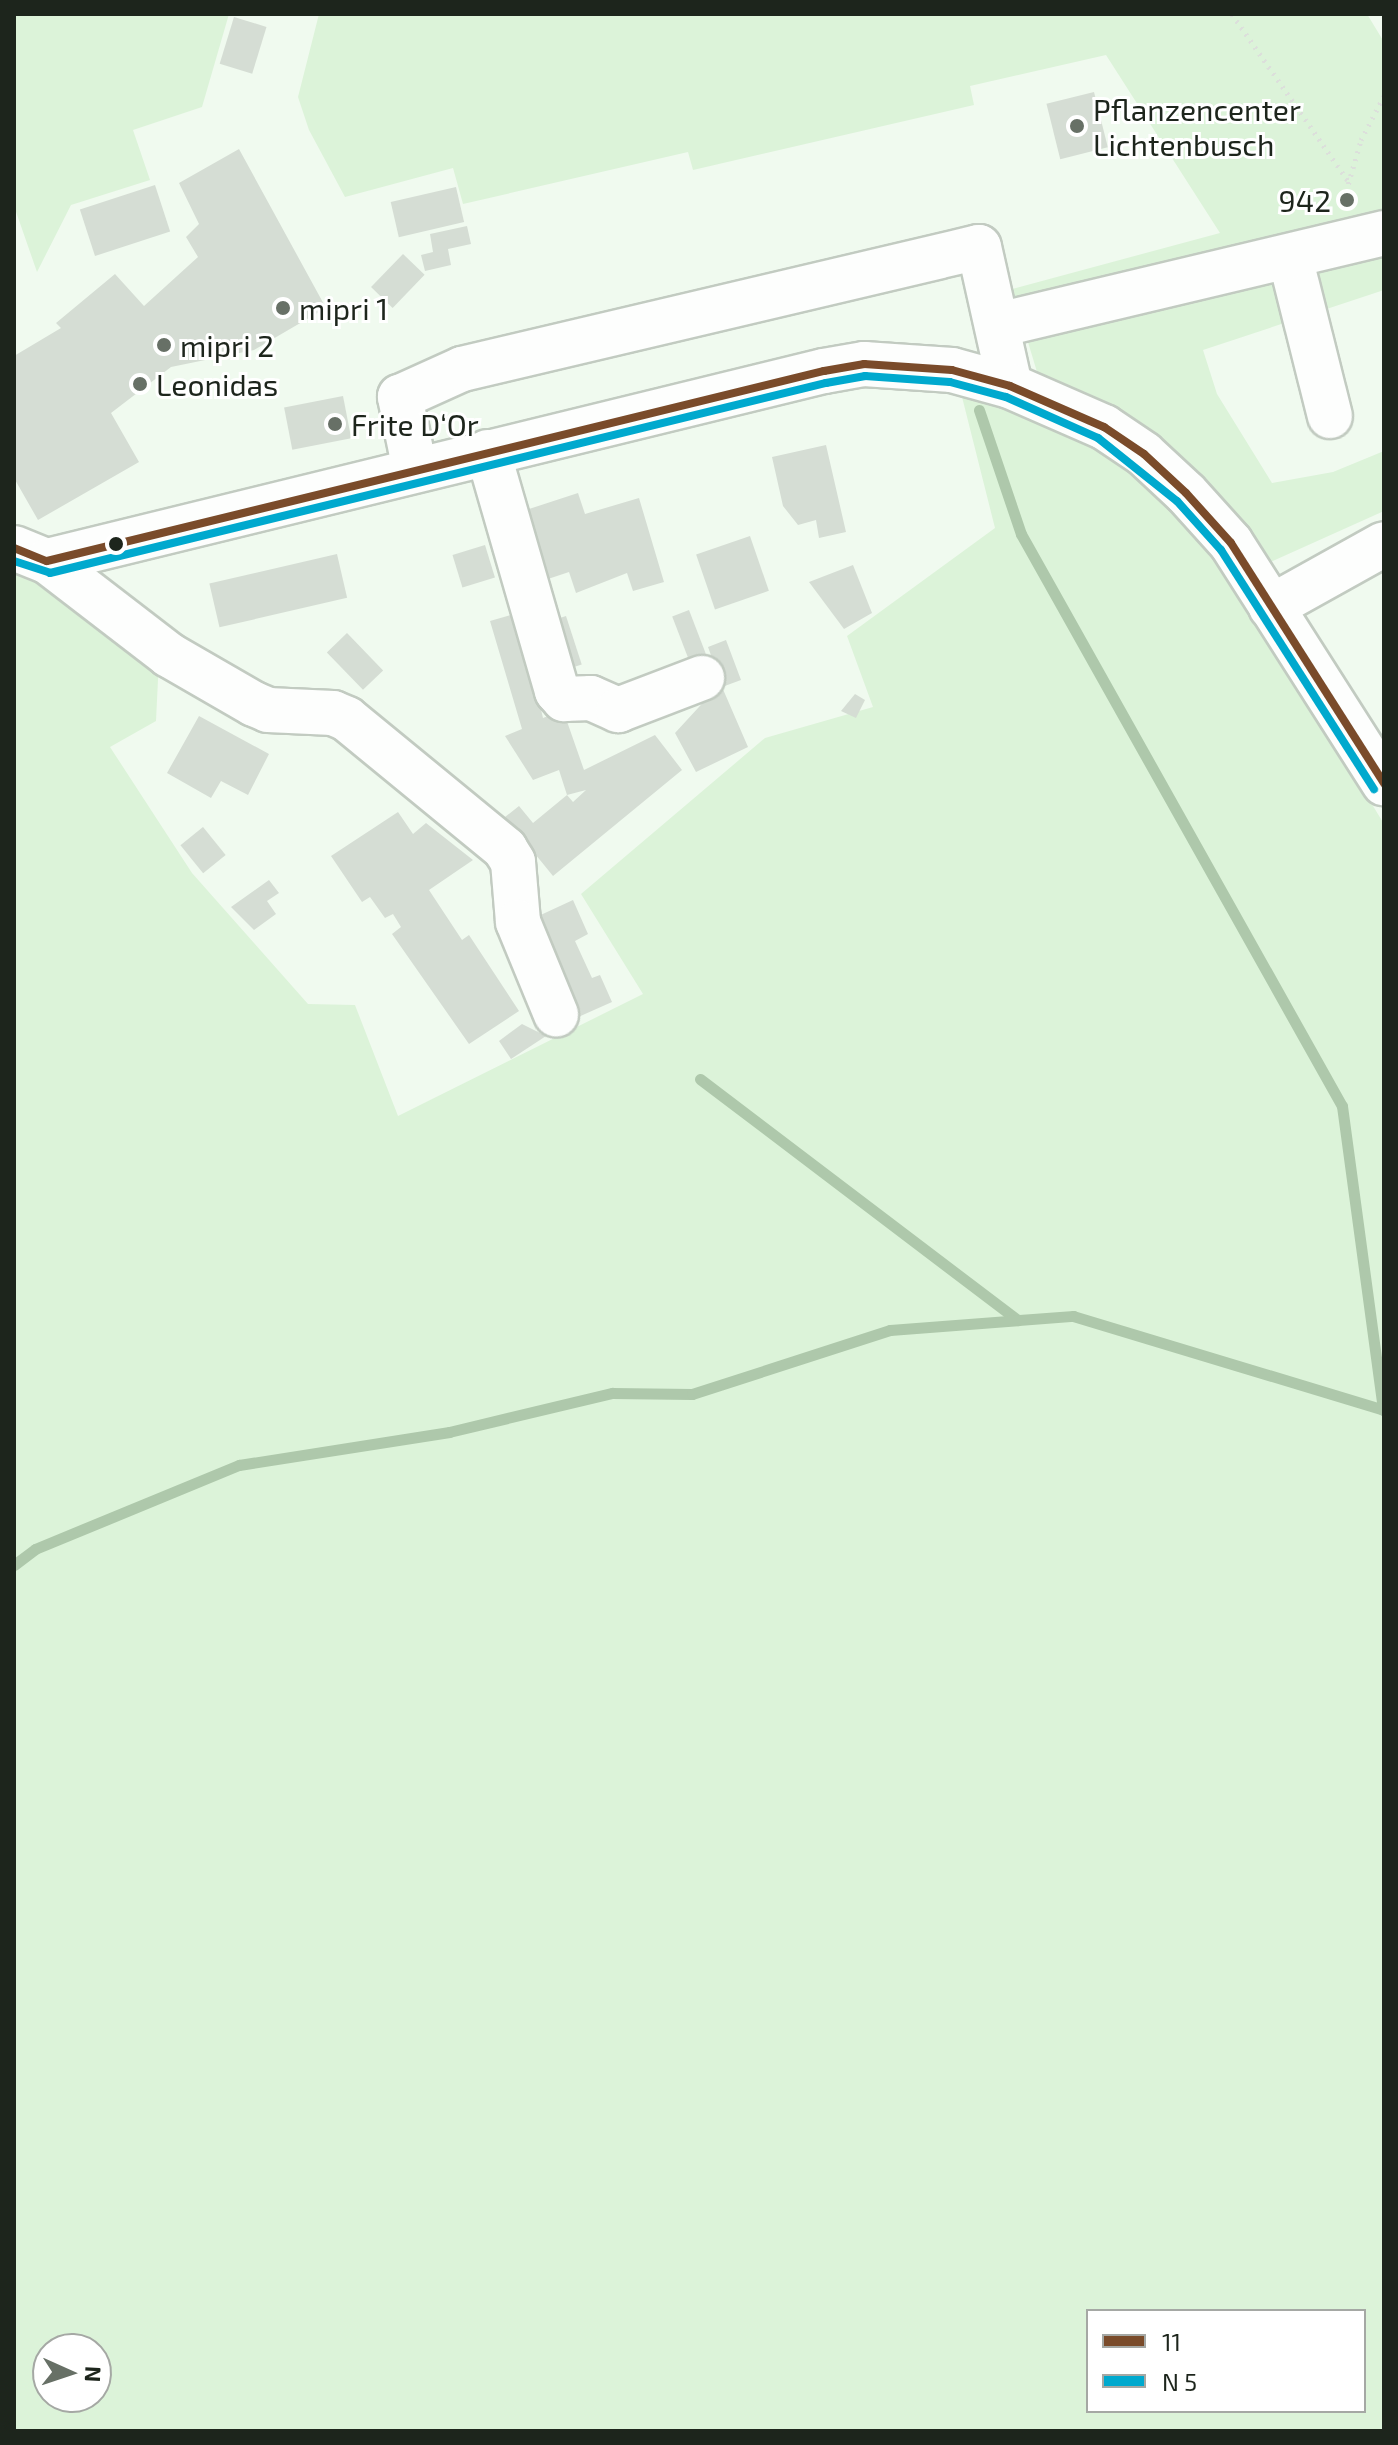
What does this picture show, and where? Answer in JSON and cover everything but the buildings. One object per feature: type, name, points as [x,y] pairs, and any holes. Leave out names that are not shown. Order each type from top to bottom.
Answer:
[{"type":"street","points":[[998,325],[1384,233]]},
{"type":"street","points":[[415,470],[400,397],[462,369],[979,247],[1010,386]]},
{"type":"street","points":[[1310,252],[1330,416]]},
{"type":"street","points":[[31,554],[415,470],[864,364],[952,370],[1010,386],[1104,427],[1144,454],[1231,543],[1384,783]]},
{"type":"street","points":[[488,452],[557,691],[564,699],[591,698],[618,710],[702,678]]},
{"type":"street","points":[[1271,607],[1384,544]]},
{"type":"street","points":[[31,554],[169,655],[254,704],[268,710],[333,713],[347,719],[505,849],[513,862],[518,922],[556,1014]]},
{"type":"path","points":[[1232,14],[1348,181]]},
{"type":"path","points":[[1310,252],[1348,181],[1361,140],[1384,96]]},
{"type":"green space","points":[[14,14],[229,14],[202,107],[133,130],[150,180],[71,205],[37,272],[14,206]]},
{"type":"green space","points":[[319,14],[1367,14],[1384,42],[1384,290],[1203,350],[1217,394],[1272,483],[1333,472],[1384,451],[1384,511],[1266,564],[1205,479],[1128,414],[1037,372],[1012,289],[1220,233],[1106,55],[970,86],[974,105],[693,170],[688,152],[463,204],[453,168],[345,197],[309,130],[298,97]]},
{"type":"green space","points":[[960,389],[1042,418],[1094,447],[1153,491],[1209,550],[1283,658],[1384,824],[1384,2431],[14,2431],[14,567],[60,588],[159,659],[156,721],[110,747],[192,873],[308,1004],[355,1005],[398,1116],[643,994],[581,894],[765,738],[873,707],[847,636],[995,528]]},
{"type":"waterway","points":[[979,410],[1021,534],[1342,1106],[1383,1410]]},
{"type":"waterway","points":[[700,1079],[1018,1320]]},
{"type":"waterway","points":[[14,1565],[35,1549],[239,1465],[449,1432],[612,1393],[692,1394],[890,1330],[1073,1316],[1384,1410]]},
{"type":"transit line","name":"11","points":[[14,548],[47,561],[824,371],[864,364],[952,370],[1010,386],[1104,427],[1144,454],[1186,493],[1231,543],[1384,783]]},
{"type":"transit line","points":[[14,561],[50,573],[826,383],[865,376],[950,382],[1006,397],[1098,438],[1177,501],[1221,550],[1374,789]]},
{"type":"place","name":"Pflanzencenter Lichtenbusch","points":[[1077,126]]},
{"type":"place","name":"942","points":[[1347,200]]},
{"type":"place","name":"mipri 1","points":[[283,308]]},
{"type":"place","name":"mipri 2","points":[[164,345]]},
{"type":"place","name":"Leonidas","points":[[140,384]]},
{"type":"place","name":"Frite D‘Or","points":[[335,424]]}]
